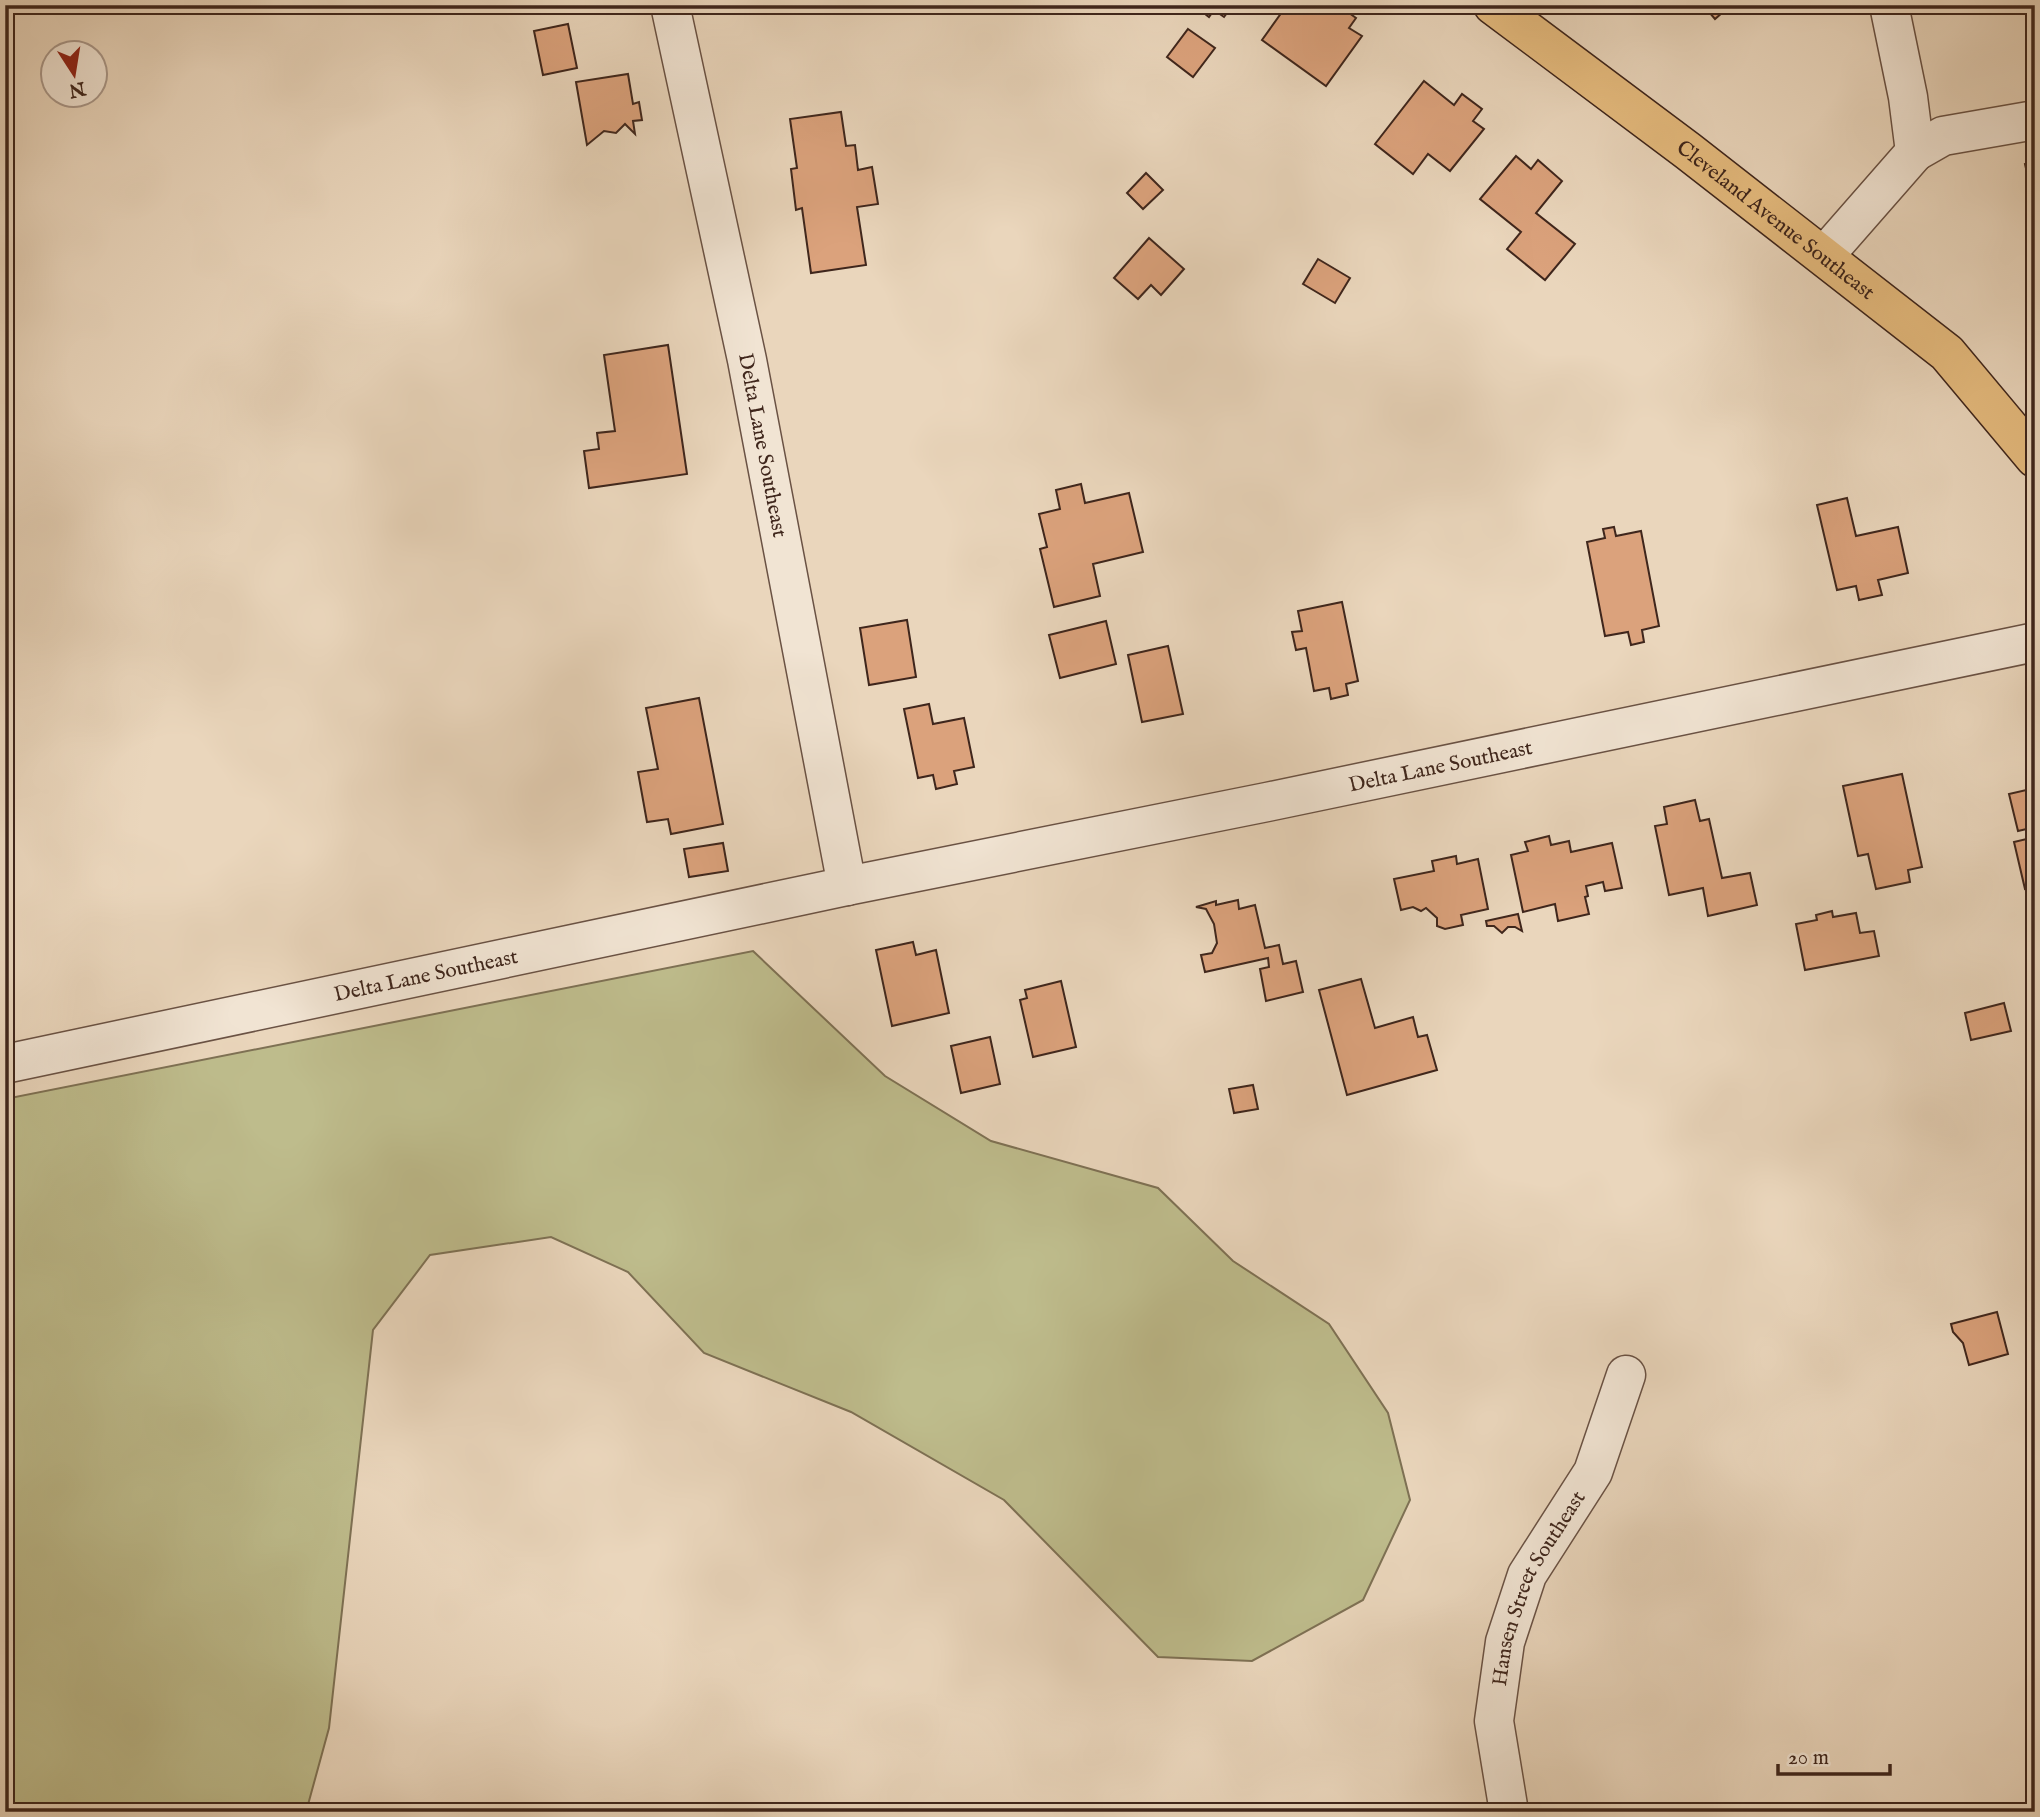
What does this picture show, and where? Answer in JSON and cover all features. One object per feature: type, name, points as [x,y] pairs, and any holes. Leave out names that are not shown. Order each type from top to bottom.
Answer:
[{"type":"main road","name":"Cleveland Avenue Southeast","points":[[1493,5],[1688,150],[1947,353],[2035,458]]},
{"type":"street","name":"Delta Lane Southeast","points":[[670,5],[747,359],[848,886]]},
{"type":"street","points":[[1889,5],[1908,97],[1915,152]]},
{"type":"street","points":[[1824,256],[1915,152],[1943,136],[2035,120]]},
{"type":"street","name":"Delta Lane Southeast","points":[[5,1064],[848,886],[2035,642]]},
{"type":"street","name":"Hansen Street Southeast","points":[[1509,1812],[1494,1721],[1505,1642],[1527,1575],[1593,1472],[1626,1375]]},
{"type":"shaded area","points":[[753,951],[885,1076],[991,1141],[1158,1188],[1233,1261],[1329,1324],[1388,1413],[1410,1500],[1363,1600],[1252,1661],[1158,1657],[1004,1500],[851,1412],[704,1353],[628,1272],[551,1237],[430,1255],[373,1330],[329,1728],[306,1812],[5,1812],[5,1099]]},
{"type":"building","points":[[1204,5],[1233,5],[1224,17],[1214,10],[1209,17],[1200,10]]},
{"type":"building","points":[[1287,5],[1338,5],[1356,18],[1349,28],[1362,36],[1326,86],[1262,40]]},
{"type":"building","points":[[1703,5],[1731,5],[1715,19]]},
{"type":"building","points":[[568,24],[577,68],[543,75],[534,31]]},
{"type":"building","points":[[1188,29],[1215,48],[1193,77],[1167,57]]},
{"type":"building","points":[[628,74],[633,104],[639,102],[642,120],[633,121],[635,134],[625,124],[616,133],[604,131],[587,145],[576,82]]},
{"type":"building","points":[[1424,81],[1454,105],[1462,94],[1482,109],[1473,121],[1484,129],[1450,171],[1428,154],[1413,174],[1375,144]]},
{"type":"building","points":[[841,112],[846,146],[855,145],[858,170],[872,167],[878,204],[857,207],[866,265],[811,273],[802,208],[796,210],[791,169],[797,168],[790,119]]},
{"type":"building","points":[[1516,156],[1531,169],[1538,160],[1562,181],[1536,213],[1575,244],[1545,280],[1507,249],[1521,232],[1480,199]]},
{"type":"building","points":[[2035,162],[2035,209],[2025,164]]},
{"type":"building","points":[[1146,173],[1163,190],[1143,209],[1127,193]]},
{"type":"building","points":[[1149,238],[1184,269],[1161,295],[1151,285],[1138,299],[1114,278]]},
{"type":"building","points":[[1318,259],[1350,278],[1335,303],[1303,284]]},
{"type":"building","points":[[668,345],[687,474],[589,488],[584,451],[599,449],[597,433],[615,431],[604,355]]},
{"type":"building","points":[[1081,484],[1085,503],[1129,493],[1143,552],[1093,564],[1100,596],[1054,607],[1040,549],[1047,547],[1039,514],[1060,509],[1056,490]]},
{"type":"building","points":[[1847,498],[1856,536],[1898,527],[1908,573],[1878,580],[1882,595],[1859,600],[1856,586],[1837,590],[1817,505]]},
{"type":"building","points":[[1614,527],[1616,536],[1641,531],[1659,626],[1642,630],[1644,642],[1631,645],[1628,632],[1605,636],[1587,542],[1605,538],[1603,529]]},
{"type":"building","points":[[1342,602],[1358,681],[1346,684],[1348,695],[1331,699],[1329,688],[1314,691],[1306,648],[1296,650],[1292,632],[1302,631],[1298,611]]},
{"type":"building","points":[[907,620],[916,677],[869,685],[860,628]]},
{"type":"building","points":[[1106,621],[1116,664],[1060,678],[1049,635]]},
{"type":"building","points":[[1168,646],[1183,714],[1142,722],[1128,655]]},
{"type":"building","points":[[699,698],[723,824],[671,834],[668,819],[647,822],[638,772],[658,769],[646,708]]},
{"type":"building","points":[[929,704],[933,724],[964,718],[974,767],[954,771],[957,784],[936,789],[933,775],[918,778],[904,709]]},
{"type":"building","points":[[1902,774],[1922,867],[1908,870],[1910,882],[1876,889],[1868,854],[1858,856],[1843,786]]},
{"type":"building","points":[[2035,788],[2035,827],[2018,831],[2009,794]]},
{"type":"building","points":[[1695,800],[1700,821],[1709,819],[1722,878],[1750,873],[1757,905],[1708,916],[1703,888],[1669,895],[1655,826],[1667,824],[1664,807]]},
{"type":"building","points":[[1549,836],[1551,845],[1569,841],[1571,852],[1612,843],[1622,888],[1605,891],[1603,882],[1586,886],[1588,896],[1585,897],[1589,914],[1558,921],[1555,904],[1523,912],[1511,855],[1528,851],[1525,842]]},
{"type":"building","points":[[2035,837],[2035,887],[2025,889],[2014,842]]},
{"type":"building","points":[[723,843],[728,871],[689,877],[684,849]]},
{"type":"building","points":[[1456,856],[1457,864],[1478,859],[1488,909],[1461,915],[1463,925],[1445,929],[1437,926],[1437,918],[1426,908],[1421,911],[1413,907],[1401,910],[1394,879],[1434,871],[1432,861]]},
{"type":"building","points":[[1238,900],[1239,909],[1255,905],[1265,948],[1279,945],[1283,964],[1296,961],[1303,992],[1266,1001],[1260,969],[1269,967],[1268,958],[1205,972],[1201,955],[1212,953],[1217,943],[1214,924],[1206,909],[1196,907],[1216,901],[1216,905]]},
{"type":"building","points":[[1832,911],[1833,917],[1856,913],[1860,933],[1874,931],[1879,956],[1805,970],[1796,924],[1817,920],[1816,915]]},
{"type":"building","points":[[1518,914],[1522,931],[1508,927],[1502,933],[1494,926],[1487,926],[1486,921]]},
{"type":"building","points":[[913,942],[916,955],[936,950],[949,1013],[892,1026],[876,950]]},
{"type":"building","points":[[1361,979],[1375,1028],[1413,1017],[1418,1037],[1427,1035],[1437,1070],[1347,1095],[1319,990]]},
{"type":"building","points":[[1061,981],[1076,1047],[1033,1057],[1020,1000],[1027,998],[1025,990]]},
{"type":"building","points":[[2004,1003],[2011,1031],[1971,1040],[1965,1013]]},
{"type":"building","points":[[990,1037],[1000,1084],[961,1093],[951,1046]]},
{"type":"building","points":[[1253,1085],[1258,1109],[1234,1113],[1229,1089]]},
{"type":"building","points":[[1997,1312],[2008,1354],[1969,1365],[1963,1343],[1953,1332],[1951,1324]]}]
